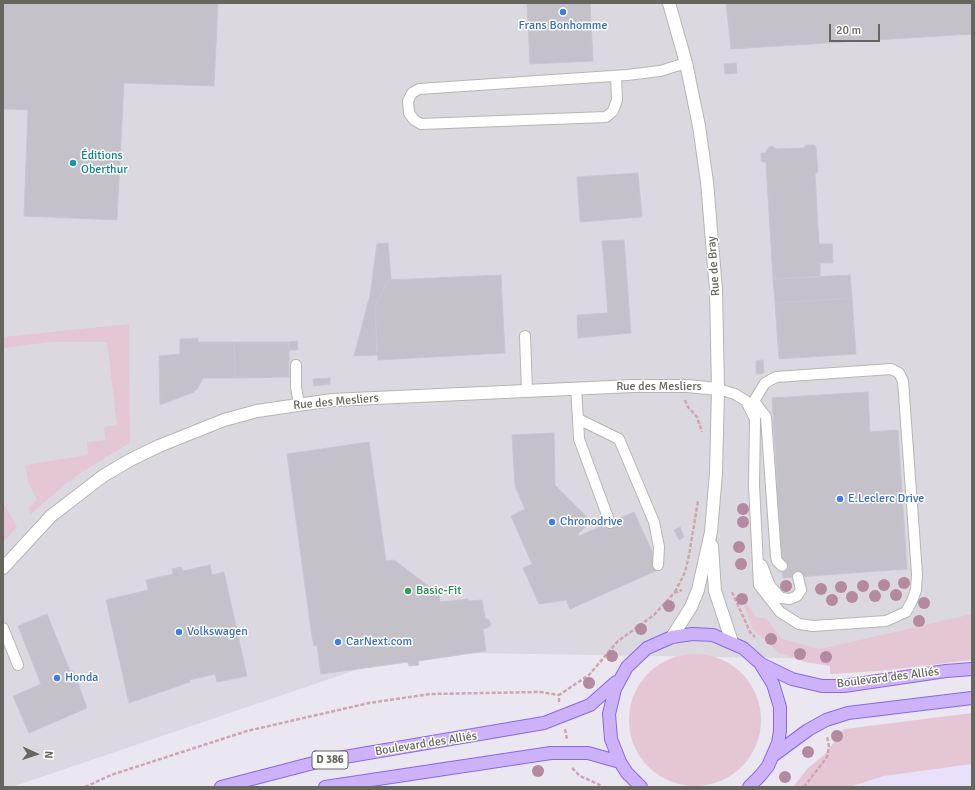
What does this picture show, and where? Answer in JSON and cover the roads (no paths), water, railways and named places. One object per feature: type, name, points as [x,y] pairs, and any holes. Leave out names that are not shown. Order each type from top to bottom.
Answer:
[{"type":"main road","points":[[641,787],[627,773],[620,762],[611,739],[609,714],[615,689],[620,678],[636,657],[659,642],[672,637],[702,634],[732,642],[760,663],[773,684],[780,707],[780,731],[774,755]]},
{"type":"main road","name":"Boulevard des Alliés","points":[[760,663],[792,679],[822,686],[844,686],[946,671],[972,669]]},
{"type":"main road","name":"Boulevard des Alliés","points":[[221,787],[321,762],[520,729],[544,723],[590,705],[599,699],[620,678]]},
{"type":"main road","points":[[749,787],[760,776],[774,755],[790,742],[820,723],[848,713],[972,698]]},
{"type":"main road","name":"D 386","points":[[325,787],[550,753],[588,753],[620,762]]},
{"type":"street","name":"Rue de Bray","points":[[669,3],[686,63],[700,133],[712,233],[717,304],[718,389],[716,473],[711,532],[698,590],[691,607],[672,637]]},
{"type":"street","name":"Rue des Mesliers","points":[[3,568],[51,516],[103,476],[130,460],[189,432],[224,420],[299,404],[372,398],[633,386],[687,386],[718,389]]},
{"type":"street","name":"Rue de Bray","points":[[711,532],[715,591],[732,642]]},
{"type":"lane","points":[[616,76],[617,100],[613,111],[606,117],[421,124],[414,120],[409,113],[408,101],[412,93],[419,89],[616,76],[660,71],[686,63]]},
{"type":"lane","points":[[525,336],[527,391]]},
{"type":"lane","points":[[296,365],[296,387],[299,404]]},
{"type":"lane","points":[[891,369],[899,373],[903,381],[917,574],[916,590],[906,612],[886,621],[813,626],[799,624],[780,612],[759,585],[759,558],[754,485],[755,419],[750,401],[765,383],[776,377],[891,369]]},
{"type":"lane","points":[[576,388],[579,439],[610,523]]},
{"type":"lane","points":[[718,389],[735,394],[750,401],[766,417],[776,557],[777,561],[782,566]]},
{"type":"lane","points":[[578,419],[619,439],[654,522],[659,547],[658,565]]},
{"type":"lane","points":[[759,558],[770,586],[780,598],[790,599],[797,596],[802,590],[798,577]]},
{"type":"lane","points":[[3,628],[18,665]]},
{"type":"place","name":"Frans Bonhomme","points":[[563,12]]},
{"type":"place","name":"Éditions Oberthur","points":[[73,163]]},
{"type":"place","name":"E.Leclerc Drive","points":[[840,499]]},
{"type":"place","name":"Chronodrive","points":[[552,522]]},
{"type":"place","name":"Basic-Fit","points":[[408,591]]},
{"type":"place","name":"Volkswagen","points":[[179,632]]},
{"type":"place","name":"CarNext.com","points":[[338,642]]},
{"type":"place","name":"Honda","points":[[57,678]]}]
